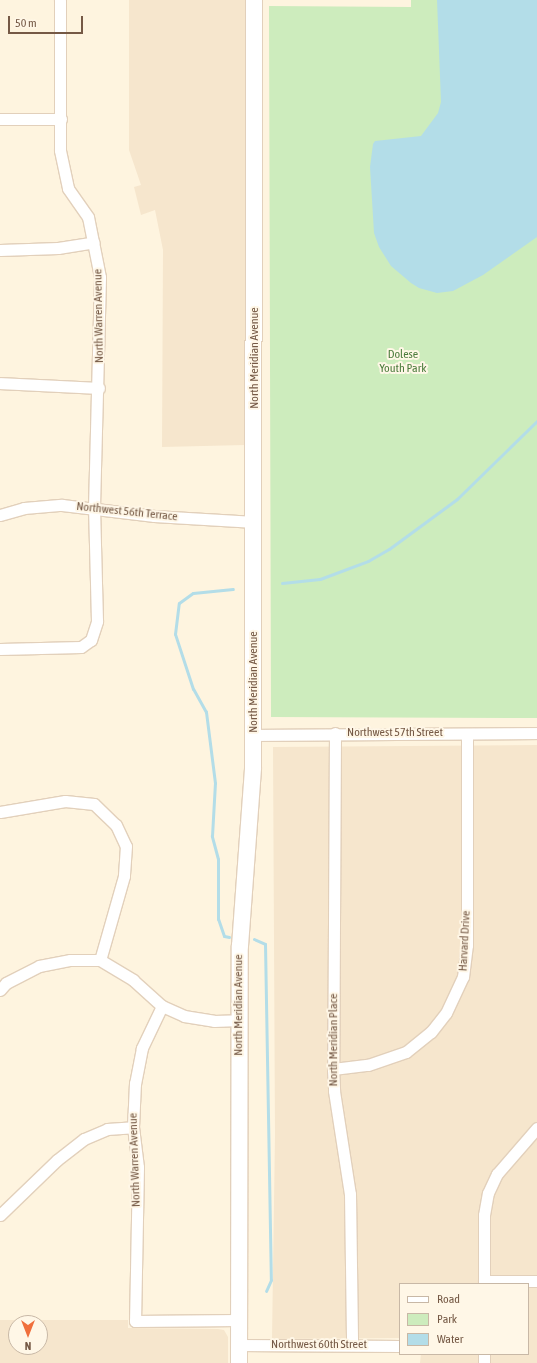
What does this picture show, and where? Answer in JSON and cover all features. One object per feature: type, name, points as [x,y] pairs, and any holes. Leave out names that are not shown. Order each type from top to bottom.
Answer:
[{"type":"main road","name":"North Meridian Avenue","points":[[239,1363],[240,946],[251,803],[254,735],[254,0]]},
{"type":"street","name":"North Warren Avenue","points":[[0,649],[80,647],[91,640],[97,621],[94,507],[99,388],[100,277],[88,217],[68,188],[60,150],[60,0]]},
{"type":"street","points":[[0,119],[61,119]]},
{"type":"street","points":[[0,250],[58,248],[94,242]]},
{"type":"street","points":[[0,384],[99,388]]},
{"type":"street","name":"Northwest 56th Terrace","points":[[0,514],[24,508],[62,505],[94,507],[154,516],[255,522]]},
{"type":"street","name":"Northwest 57th Street","points":[[254,735],[335,733],[537,733]]},
{"type":"street","name":"North Meridian Place","points":[[335,733],[333,1070],[334,1091],[350,1194],[352,1345]]},
{"type":"street","name":"Harvard Drive","points":[[333,1070],[368,1066],[406,1052],[431,1032],[446,1013],[463,977],[467,945],[467,734]]},
{"type":"street","points":[[0,812],[66,801],[94,804],[116,824],[126,846],[124,876],[100,960]]},
{"type":"street","points":[[0,990],[6,983],[39,966],[70,960],[100,960],[133,980],[162,1006],[184,1016],[214,1021],[239,1020]]},
{"type":"street","name":"North Warren Avenue","points":[[162,1006],[142,1048],[135,1083],[133,1127],[138,1167],[135,1320],[238,1320]]},
{"type":"street","points":[[0,1215],[57,1160],[84,1139],[107,1129],[133,1127]]},
{"type":"street","points":[[537,1128],[497,1174],[488,1193],[484,1215],[484,1283],[537,1281]]},
{"type":"street","name":"Northwest 60th Street","points":[[239,1345],[399,1346]]},
{"type":"shaded area","points":[[129,0],[246,0],[245,445],[162,447],[163,250],[155,210],[141,215],[134,187],[141,185],[129,150]]},
{"type":"shaded area","points":[[537,745],[537,1363],[420,1363],[421,1355],[529,1355],[529,1283],[399,1283],[399,1338],[272,1339],[275,1135],[273,747]]},
{"type":"shaded area","points":[[0,1320],[8,1320],[8,1355],[48,1355],[48,1320],[128,1320],[128,1328],[224,1330],[228,1337],[228,1363],[0,1363]]},
{"type":"green space","name":"Dolese Youth Park","points":[[411,0],[537,0],[537,718],[271,717],[269,6],[411,7]]},
{"type":"water","points":[[437,0],[537,0],[537,237],[483,275],[453,291],[437,293],[419,288],[411,283],[391,266],[379,247],[374,233],[370,167],[373,144],[375,141],[421,136],[438,113],[441,102]]},
{"type":"waterway","points":[[282,583],[320,579],[368,561],[389,549],[457,499],[537,421]]},
{"type":"waterway","points":[[229,937],[224,936],[218,919],[218,859],[212,836],[215,783],[206,712],[193,689],[175,634],[179,603],[193,593],[233,589]]},
{"type":"waterway","points":[[254,939],[265,944],[271,1280],[266,1291]]}]
